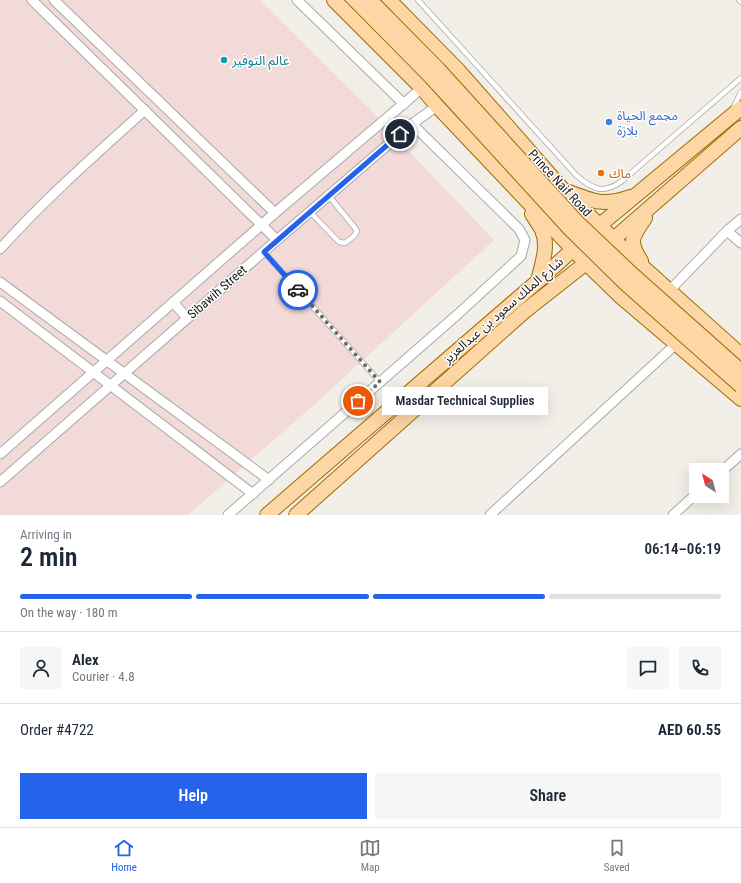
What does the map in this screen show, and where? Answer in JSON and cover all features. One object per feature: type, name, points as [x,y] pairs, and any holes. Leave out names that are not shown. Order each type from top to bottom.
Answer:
[{"type":"main road","points":[[334,0],[422,88],[437,106],[586,263],[621,297],[741,399]]},
{"type":"main road","points":[[355,0],[431,77],[570,229],[625,283],[741,386]]},
{"type":"main road","points":[[370,0],[438,69],[577,222],[633,275],[741,371]]},
{"type":"main road","name":"Prince Naif Road","points":[[389,0],[458,70],[564,190],[645,269],[741,355]]},
{"type":"main road","name":"شارع الملك سعود بن عبدالعزيز","points":[[267,515],[538,281],[573,248],[741,108]]},
{"type":"main road","name":"شارع الملك سعود بن عبدالعزيز","points":[[296,515],[525,311],[586,263],[741,128]]},
{"type":"main road","points":[[564,190],[594,202],[616,202],[634,196]]},
{"type":"main road","points":[[518,191],[542,230],[546,242],[538,281]]},
{"type":"main road","points":[[645,269],[633,249],[632,240],[636,231],[655,203]]},
{"type":"main road","points":[[525,311],[579,276],[587,276],[621,297]]},
{"type":"street","points":[[32,0],[277,240]]},
{"type":"street","points":[[54,0],[275,213]]},
{"type":"street","points":[[297,0],[404,104]]},
{"type":"street","name":"Sibawih Street","points":[[0,454],[275,213],[422,88]]},
{"type":"street","name":"Sibawih Street","points":[[0,482],[277,240],[412,124],[437,106]]},
{"type":"street","points":[[0,249],[22,224],[73,175],[145,110]]},
{"type":"street","points":[[228,515],[458,314],[521,256],[525,240],[519,229],[412,124]]},
{"type":"street","points":[[670,290],[741,219]]},
{"type":"street","points":[[727,232],[741,243]]},
{"type":"street","points":[[0,282],[269,480]]},
{"type":"street","points":[[0,301],[253,494]]},
{"type":"street","points":[[174,302],[187,318]]},
{"type":"street","points":[[490,515],[676,344]]},
{"type":"street","points":[[729,465],[741,454]]},
{"type":"street","points":[[675,514],[689,501]]},
{"type":"lane","points":[[418,0],[576,175],[586,184],[594,188],[604,190],[614,187],[741,78]]},
{"type":"lane","points":[[729,118],[741,92]]},
{"type":"lane","points":[[310,212],[339,242],[345,243],[354,236],[357,231],[329,196]]},
{"type":"lane","points":[[264,252],[380,382]]},
{"type":"shaded area","points":[[0,0],[260,0],[384,123],[398,140],[494,240],[315,404],[188,515],[0,515]]},
{"type":"way so far","points":[[298,290],[380,382],[358,401]]},
{"type":"place","name":"عالم التوفير","points":[[224,60]]},
{"type":"place","name":"مجمع الحياة بلازة","points":[[609,122]]},
{"type":"place","name":"ماك","points":[[601,173]]},
{"type":"place","name":"Masdar Technical Supplies","points":[[358,401]]},
{"type":"route","points":[[298,290],[264,252],[400,134]]}]
